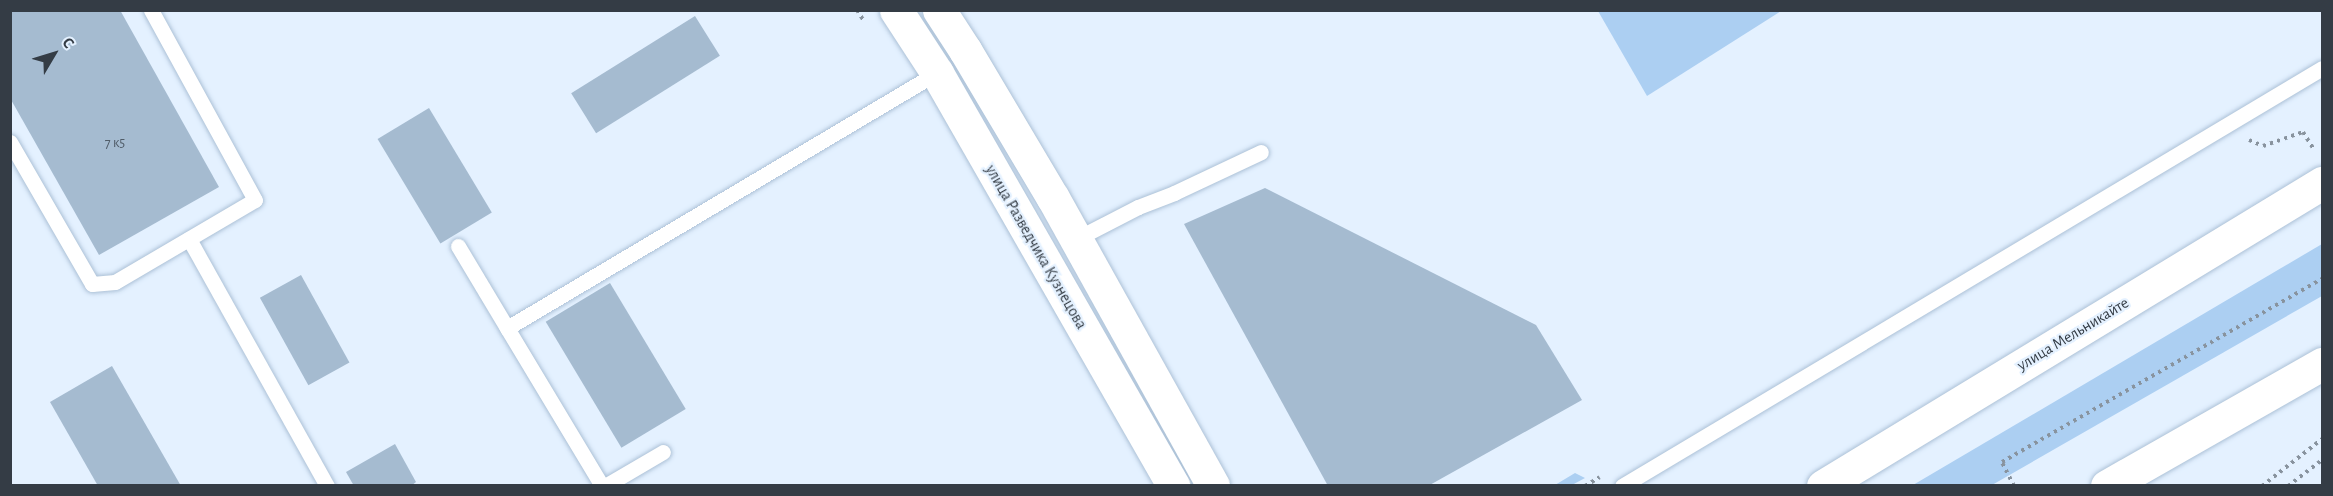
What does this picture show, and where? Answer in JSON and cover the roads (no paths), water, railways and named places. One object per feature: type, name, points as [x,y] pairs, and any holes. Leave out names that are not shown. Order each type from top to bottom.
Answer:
[{"type":"main road","name":"улица Разведчика Кузнецова","points":[[897,10],[937,73],[1174,486]]},
{"type":"main road","points":[[939,10],[1053,198],[1074,240],[1213,486]]},
{"type":"main road","name":"улица Мельникайте","points":[[1823,486],[2320,169]]},
{"type":"main road","points":[[2107,486],[2322,364]]},
{"type":"lane","points":[[10,142],[92,284],[115,282],[255,200],[152,10]]},
{"type":"lane","points":[[1622,486],[2322,68]]},
{"type":"lane","points":[[507,328],[937,73]]},
{"type":"lane","points":[[1074,240],[1138,207],[1174,193],[1261,152]]},
{"type":"lane","points":[[189,239],[327,486]]},
{"type":"lane","points":[[458,246],[603,486],[663,452]]}]
